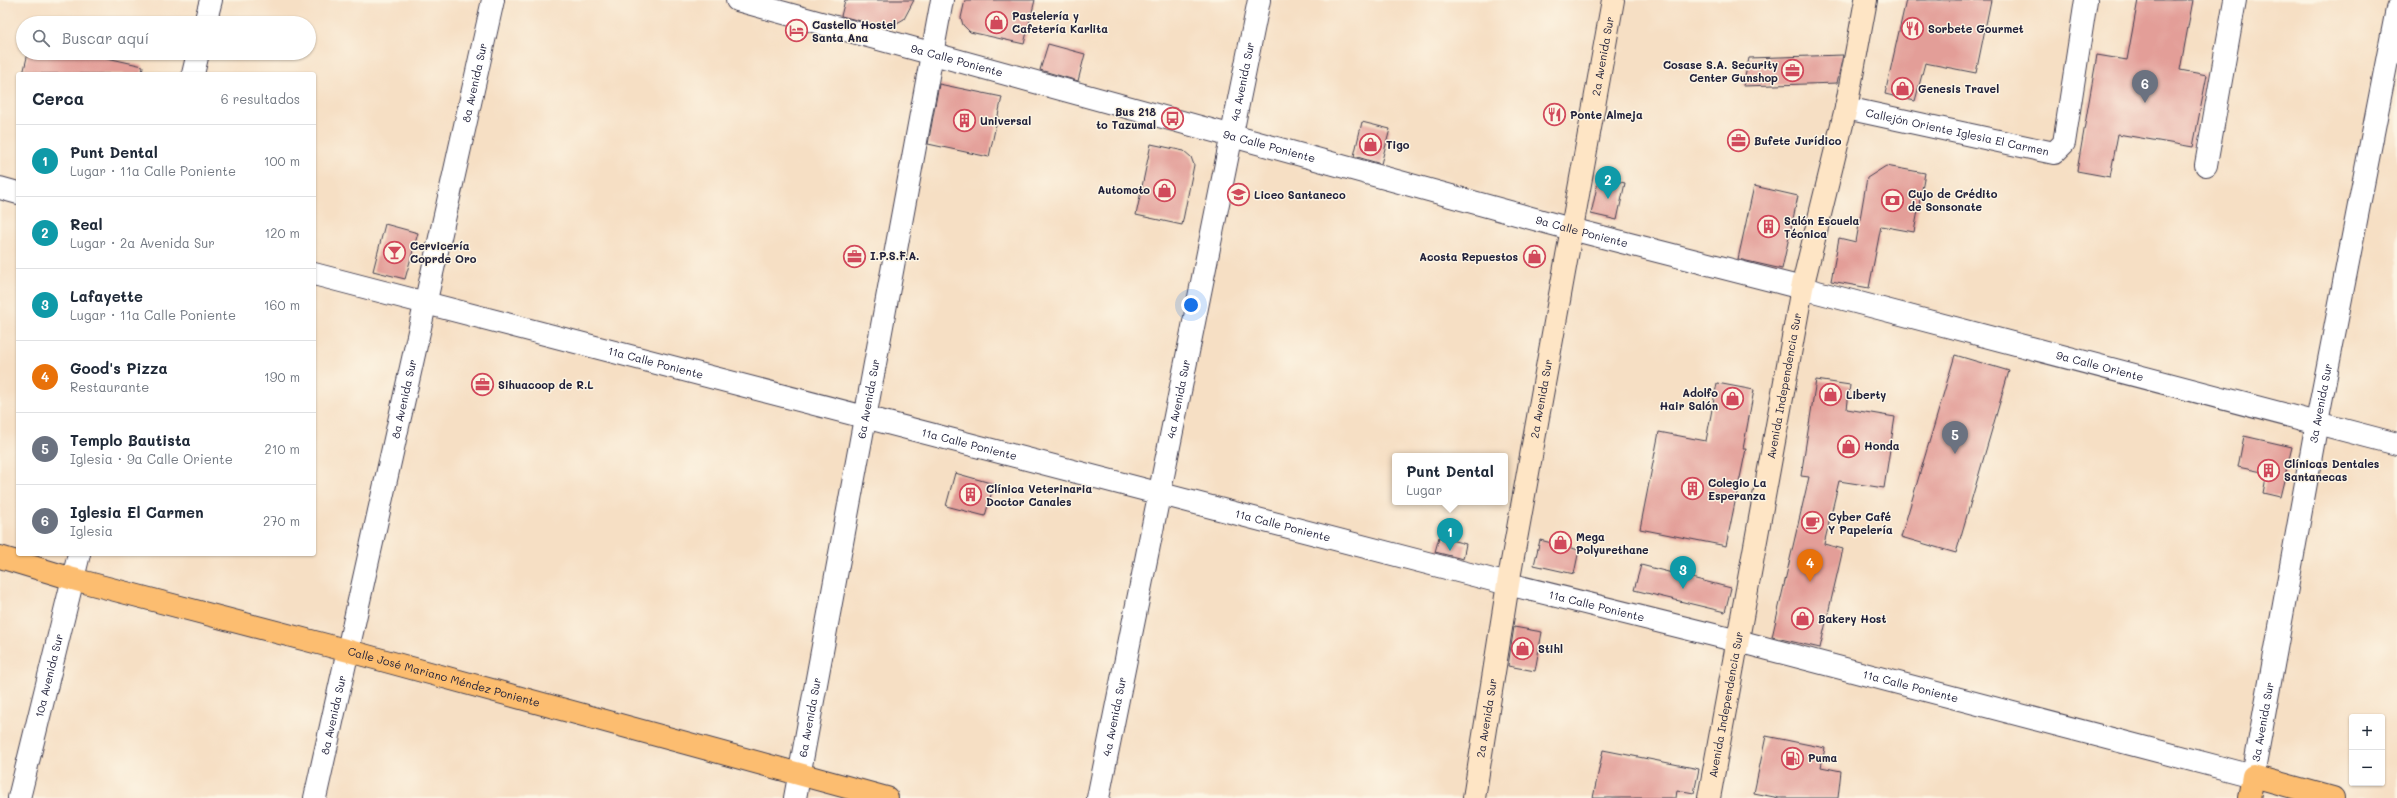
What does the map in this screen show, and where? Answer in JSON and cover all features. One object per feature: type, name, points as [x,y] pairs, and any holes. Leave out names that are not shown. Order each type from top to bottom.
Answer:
[{"type":"main road","name":"2a Avenida Sur","points":[[1474,798],[1508,584],[1613,0]]},
{"type":"main road","name":"Avenida Independencia Sur","points":[[1709,798],[1802,288],[1846,108],[1866,0]]},
{"type":"main road","name":"Calle José Mariano Méndez Poniente","points":[[0,557],[74,579],[349,651],[887,798]]},
{"type":"main road","name":"3a Avenida Sur","points":[[2249,798],[2253,776]]},
{"type":"main road","points":[[2253,776],[2333,798]]},
{"type":"street","points":[[207,16],[211,0]]},
{"type":"street","name":"8a Avenida Sur","points":[[315,798],[493,0]]},
{"type":"street","name":"9a Calle Poniente","points":[[737,0],[931,55],[1571,229],[1802,288]]},
{"type":"street","name":"6a Avenida Sur","points":[[794,798],[942,0]]},
{"type":"street","name":"4a Avenida Sur","points":[[1098,798],[1259,0]]},
{"type":"street","name":"Callejón Oriente Iglesia El Carmen","points":[[1846,108],[2054,153],[2064,143],[2086,0]]},
{"type":"street","points":[[2206,165],[2235,0]]},
{"type":"street","name":"3a Avenida Sur","points":[[2253,776],[2317,422],[2397,9]]},
{"type":"street","points":[[193,72],[196,60]]},
{"type":"street","points":[[0,188],[16,192]]},
{"type":"street","name":"11a Calle Poniente","points":[[316,275],[424,304],[1508,584],[1738,641],[2253,776]]},
{"type":"street","name":"9a Calle Oriente","points":[[1802,288],[2397,444]]},
{"type":"street","name":"10a Avenida Sur","points":[[19,798],[79,556]]},
{"type":"building","points":[[845,0],[914,0],[904,19],[888,28],[841,16]]},
{"type":"building","name":"Pastelería y Cafetería Karlita","points":[[965,0],[1035,0],[1024,44],[970,32],[963,25],[961,18]]},
{"type":"building","points":[[1906,0],[1991,0],[1976,73],[1925,63],[1915,101],[1885,94]]},
{"type":"building","points":[[2138,0],[2193,0],[2180,70],[2207,75],[2193,147],[2118,134],[2110,177],[2077,171],[2097,55],[2127,60]]},
{"type":"building","points":[[1048,44],[1085,54],[1078,81],[1040,70]]},
{"type":"building","name":"Cosase S.A. Security Center Gunshop","points":[[1843,55],[1837,83],[1743,86],[1749,58]]},
{"type":"building","points":[[26,60],[116,60],[143,66],[142,72],[23,72]]},
{"type":"building","name":"Universal","points":[[939,84],[1002,97],[989,157],[928,144]]},
{"type":"building","name":"Tigo","points":[[1362,122],[1390,129],[1381,164],[1354,156]]},
{"type":"building","name":"Automoto","points":[[1151,144],[1184,151],[1191,157],[1194,165],[1182,225],[1136,215]]},
{"type":"building","name":"Cujo de Crédito de Sonsonate","points":[[1886,166],[1925,173],[1914,232],[1881,226],[1869,288],[1831,281],[1839,238],[1856,242],[1867,178]]},
{"type":"building","points":[[1599,177],[1625,183],[1617,220],[1591,214]]},
{"type":"building","name":"Salón Escuela Técnica","points":[[1754,186],[1798,196],[1782,269],[1738,259]]},
{"type":"building","name":"Cervicería Coprde Oro","points":[[385,224],[418,233],[405,279],[373,271]]},
{"type":"building","points":[[1955,355],[2009,371],[1956,553],[1901,537]]},
{"type":"building","points":[[1816,380],[1850,385],[1847,409],[1895,417],[1884,488],[1839,481],[1824,544],[1843,549],[1820,648],[1772,637],[1809,477],[1801,476]]},
{"type":"building","name":"Colegio La Esperanza","points":[[1717,383],[1754,390],[1743,449],[1746,449],[1726,546],[1640,529],[1659,432],[1706,441]]},
{"type":"building","name":"Clínicas Dentales Santanecas","points":[[2244,436],[2292,447],[2280,497],[2263,493],[2267,473],[2238,467]]},
{"type":"building","name":"Clínica Veterinaria Doctor Canales","points":[[955,473],[994,484],[985,516],[946,506]]},
{"type":"building","points":[[1439,537],[1466,544],[1463,559],[1435,552]]},
{"type":"building","points":[[1540,540],[1579,550],[1574,574],[1534,565]]},
{"type":"building","points":[[1641,565],[1731,588],[1725,612],[1634,590]]},
{"type":"building","name":"Stihl","points":[[1514,627],[1542,632],[1535,671],[1508,666]]},
{"type":"building","name":"Puma","points":[[1766,736],[1825,748],[1821,767],[1841,771],[1838,798],[1779,798],[1754,793]]},
{"type":"building","points":[[1603,750],[1699,769],[1694,793],[1677,790],[1676,798],[1593,798]]},
{"type":"place","name":"Pastelería y Cafetería Karlita","points":[[996,22]]},
{"type":"place","name":"Sorbete Gourmet","points":[[1912,29]]},
{"type":"place","name":"Castello Hostel Santa Ana","points":[[797,31]]},
{"type":"place","name":"Cosase S.A. Security Center Gunshop","points":[[1793,71]]},
{"type":"place","name":"Genesis Travel","points":[[1902,89]]},
{"type":"place","name":"Iglesia El Carmen","points":[[2145,103]]},
{"type":"place","name":"Ponte Almeja","points":[[1554,115]]},
{"type":"place","name":"Bus 218 to Tazumal","points":[[1172,118]]},
{"type":"place","name":"Universal","points":[[964,121]]},
{"type":"place","name":"Bufete Jurídico","points":[[1739,141]]},
{"type":"place","name":"Tigo","points":[[1371,145]]},
{"type":"place","name":"Automoto","points":[[1165,190]]},
{"type":"place","name":"Liceo Santaneco","points":[[1239,195]]},
{"type":"place","name":"Real","points":[[1608,199]]},
{"type":"place","name":"Cujo de Crédito de Sonsonate","points":[[1892,200]]},
{"type":"place","name":"Salón Escuela Técnica","points":[[1768,227]]},
{"type":"place","name":"Cervicería Coprde Oro","points":[[395,252]]},
{"type":"place","name":"I.P.S.F.A.","points":[[854,256]]},
{"type":"place","name":"Acosta Repuestos","points":[[1534,257]]},
{"type":"place","name":"Sihuacoop de R.L","points":[[483,385]]},
{"type":"place","name":"Liberty","points":[[1831,395]]},
{"type":"place","name":"Adolfo Hair Salón","points":[[1733,399]]},
{"type":"place","name":"Honda","points":[[1848,446]]},
{"type":"place","name":"Templo Bautista","points":[[1955,454]]},
{"type":"place","name":"Clínicas Dentales Santanecas","points":[[2269,470]]},
{"type":"place","name":"Colegio La Esperanza","points":[[1693,489]]},
{"type":"place","name":"Clínica Veterinaria Doctor Canales","points":[[970,495]]},
{"type":"place","name":"Cyber Café Y Papelería","points":[[1813,523]]},
{"type":"place","name":"Mega Polyurethane","points":[[1560,543]]},
{"type":"place","name":"Punt Dental","points":[[1450,551]]},
{"type":"place","name":"Good's Pizza","points":[[1810,582]]},
{"type":"place","name":"Lafayette","points":[[1683,589]]},
{"type":"place","name":"Bakery Host","points":[[1802,619]]},
{"type":"place","name":"Stihl","points":[[1523,649]]},
{"type":"place","name":"Puma","points":[[1792,758]]}]
